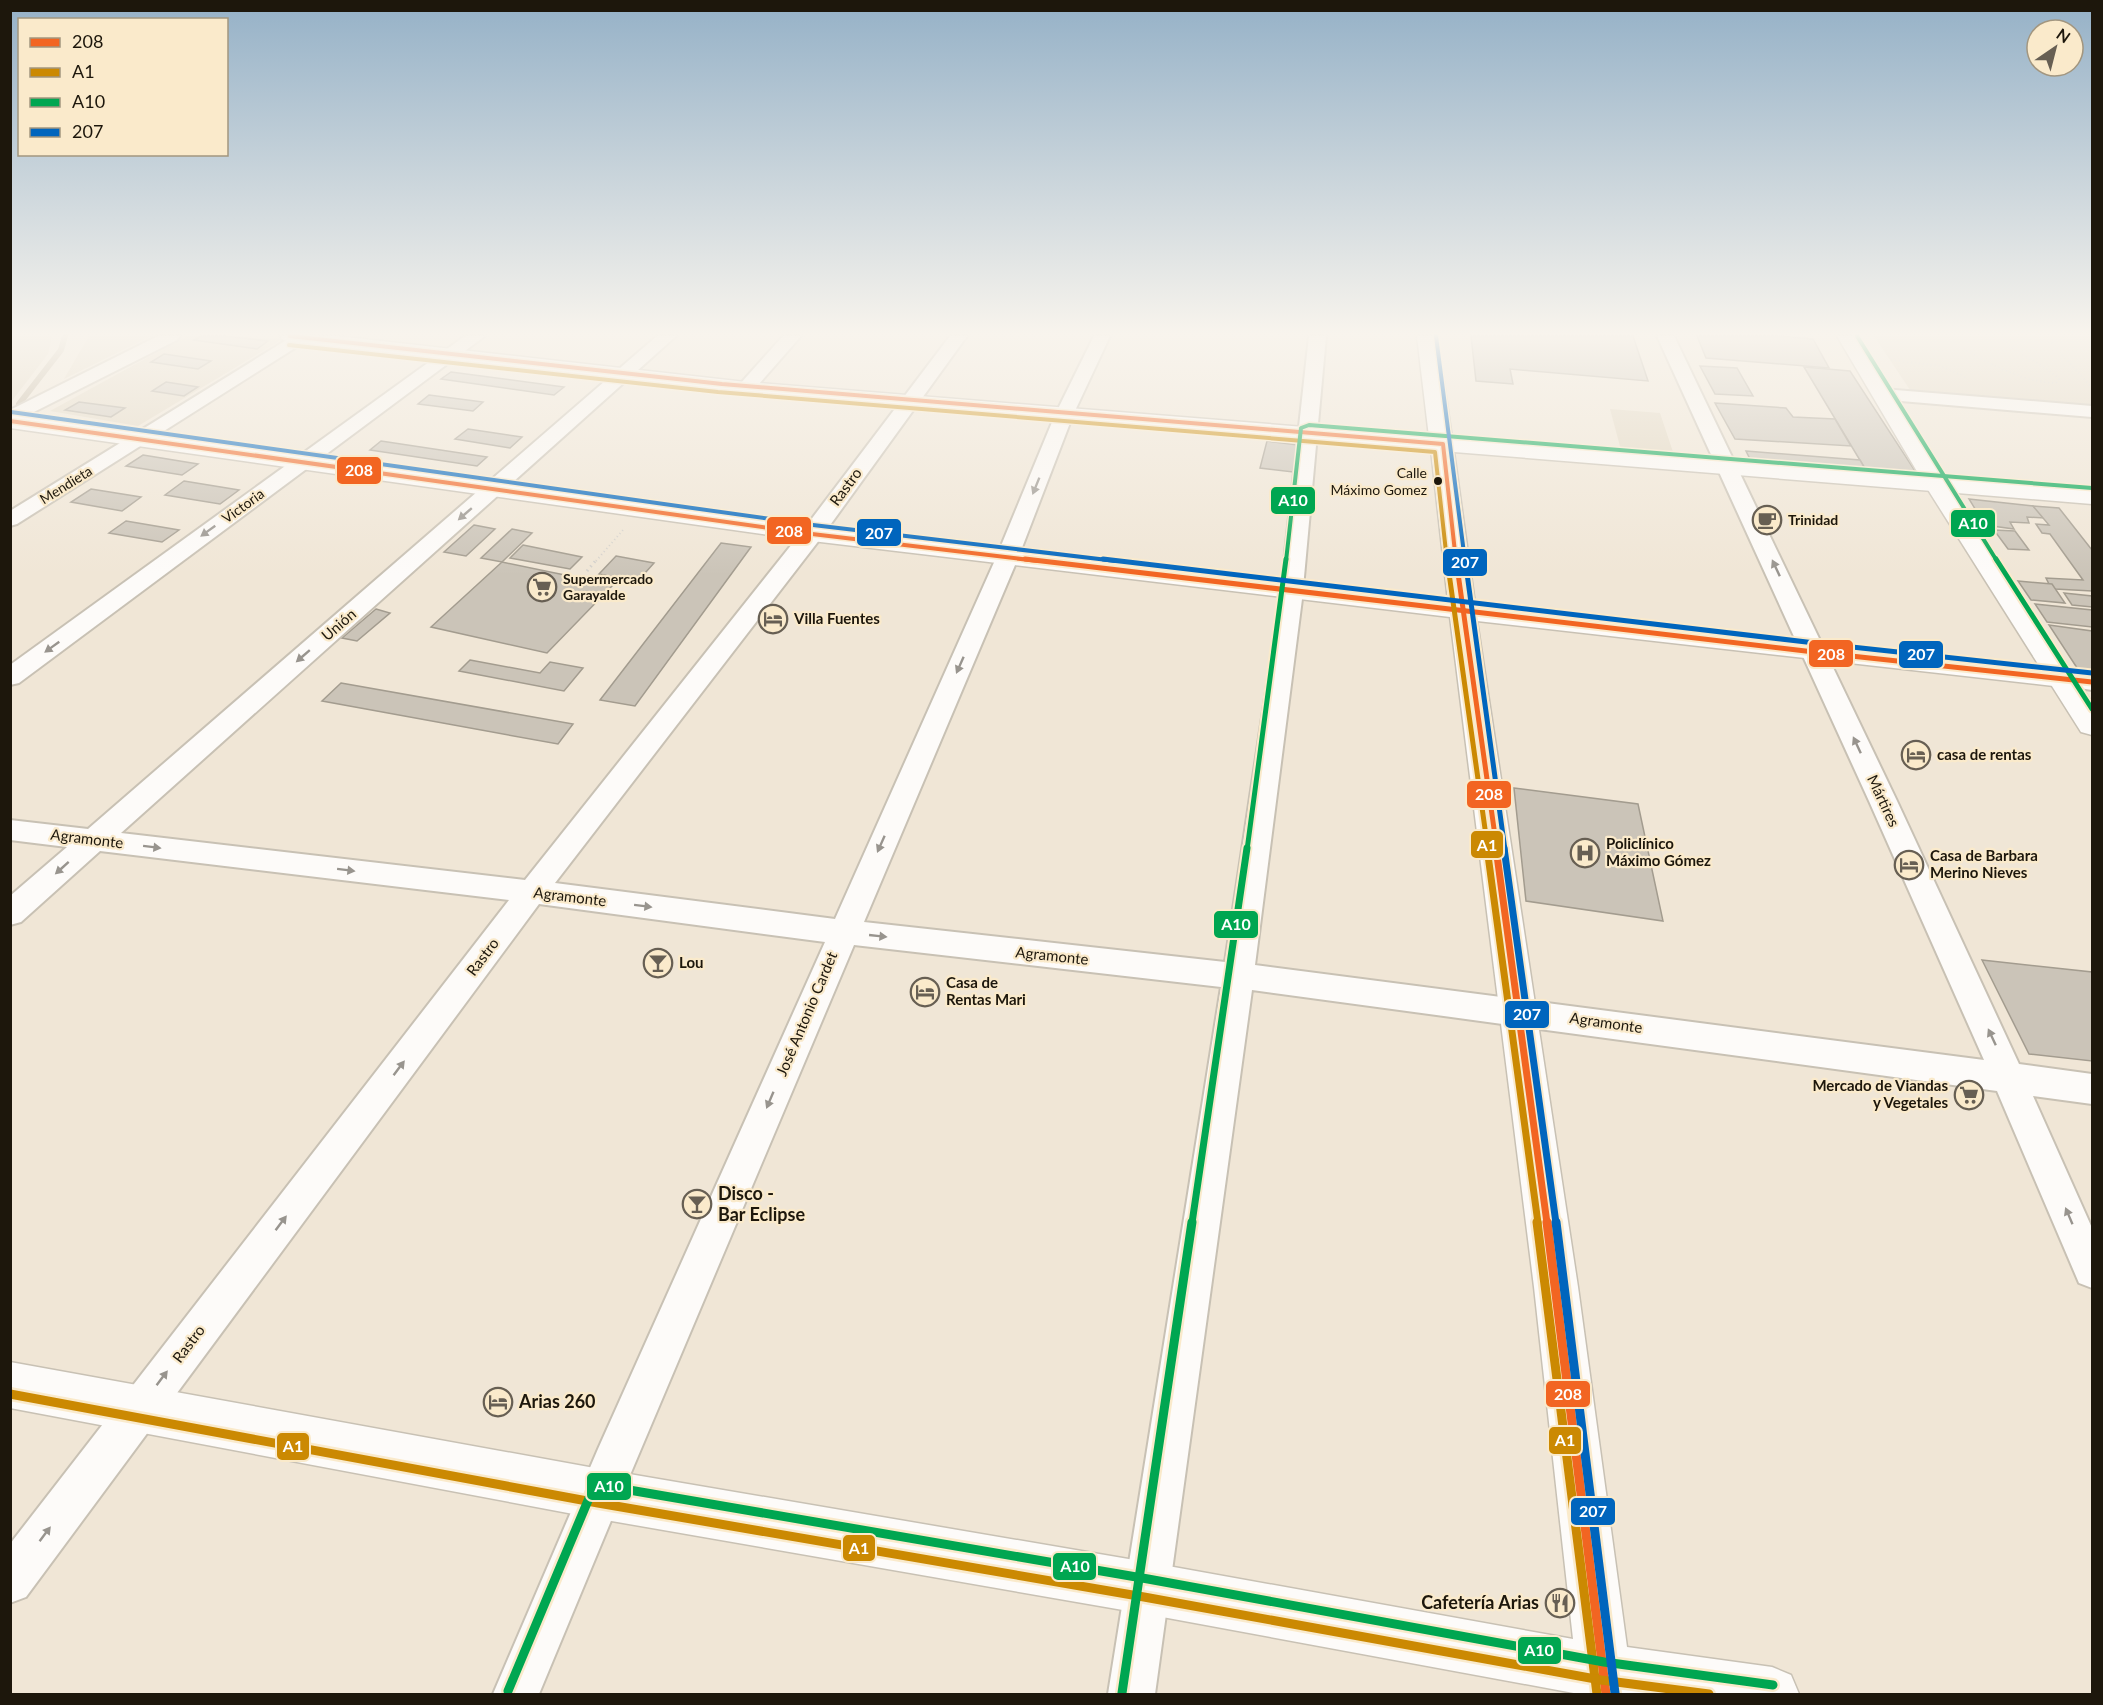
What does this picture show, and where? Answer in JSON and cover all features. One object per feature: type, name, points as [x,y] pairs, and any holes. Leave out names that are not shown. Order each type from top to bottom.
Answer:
[{"type":"street","name":"Mendieta","points":[[10,520],[177,416]]},
{"type":"street","name":"Victoria","points":[[10,677],[366,416]]},
{"type":"street","name":"Unión","points":[[10,914],[578,416]]},
{"type":"street","name":"Rastro","points":[[10,1581],[532,892],[813,534],[899,416]]},
{"type":"street","name":"José Antonio Cardet","points":[[516,1695],[600,1494],[1007,558],[1064,416]]},
{"type":"street","points":[[1071,416],[2092,497]]},
{"type":"street","points":[[1131,1695],[1238,976],[1292,591],[1310,416]]},
{"type":"street","points":[[1439,416],[1462,610],[1520,1011],[1605,1683]]},
{"type":"street","name":"Mártires","points":[[1703,416],[2010,1077],[2092,1270]]},
{"type":"street","points":[[1896,416],[1937,485],[2092,725]]},
{"type":"street","points":[[10,419],[138,441],[813,534],[1814,652],[2092,682]]},
{"type":"street","name":"Agramonte","points":[[10,830],[532,892],[843,932],[1238,976],[1520,1011],[2092,1089]]},
{"type":"street","points":[[10,1385],[600,1494],[1146,1588],[1605,1683],[1772,1695]]},
{"type":"path","points":[[587,571],[642,510]]},
{"type":"shaded area","points":[[77,416],[155,416],[138,426]]},
{"type":"shaded area","points":[[1612,416],[1661,416],[1674,455],[1621,450]]},
{"type":"building","points":[[1722,416],[1792,416],[1835,419],[1851,446],[1735,439]]},
{"type":"building","points":[[1833,416],[1879,416],[1919,477],[1867,472]]},
{"type":"building","points":[[468,429],[522,437],[510,448],[455,439]]},
{"type":"building","points":[[381,441],[487,457],[477,466],[370,450]]},
{"type":"building","points":[[1267,441],[1298,445],[1293,472],[1260,468]]},
{"type":"building","points":[[1746,451],[1860,460],[1867,472],[1752,463]]},
{"type":"building","points":[[143,455],[198,464],[182,475],[126,466]]},
{"type":"building","points":[[184,481],[239,490],[220,504],[165,495]]},
{"type":"building","points":[[91,489],[141,497],[122,511],[71,502]]},
{"type":"building","points":[[1969,499],[2033,506],[2044,518],[2027,517],[2029,523],[2010,522],[2014,529],[1985,525]]},
{"type":"building","points":[[2033,506],[2059,508],[2092,550],[2092,591],[2055,589],[2049,584],[2046,578],[2083,580],[2050,534],[2042,533],[2036,524],[2049,525]]},
{"type":"building","points":[[126,521],[179,530],[162,542],[109,533]]},
{"type":"building","points":[[474,525],[495,529],[466,556],[444,552]]},
{"type":"building","points":[[512,529],[532,533],[502,562],[481,558]]},
{"type":"building","points":[[1994,530],[2015,531],[2029,550],[2008,549]]},
{"type":"building","points":[[721,543],[751,547],[635,706],[600,700]]},
{"type":"building","points":[[523,545],[582,557],[570,569],[510,558]]},
{"type":"building","points":[[616,556],[654,563],[637,582],[599,574]]},
{"type":"building","points":[[502,562],[613,585],[547,653],[431,627]]},
{"type":"building","points":[[2018,581],[2052,584],[2065,603],[2031,600]]},
{"type":"building","points":[[2064,593],[2092,596],[2092,607],[2072,605]]},
{"type":"building","points":[[2035,604],[2092,610],[2092,627],[2047,622]]},
{"type":"building","points":[[376,609],[390,613],[357,641],[342,638]]},
{"type":"building","points":[[2049,625],[2092,631],[2092,679],[2083,677]]},
{"type":"building","points":[[470,660],[540,673],[550,662],[583,668],[564,691],[459,671]]},
{"type":"building","points":[[341,683],[573,724],[558,744],[322,701]]},
{"type":"building","name":"Policlínico Máximo Gómez","points":[[1514,788],[1638,804],[1663,921],[1526,901]]},
{"type":"building","points":[[1982,960],[2092,972],[2092,1061],[2029,1054]]},
{"type":"transit line","name":"207","points":[[36,416],[813,525],[1815,643],[2092,673]]},
{"type":"transit line","name":"A1","points":[[978,416],[1435,452],[1453,611],[1511,1012],[1597,1694]]},
{"type":"transit line","name":"208","points":[[1081,416],[1443,444],[1462,610],[1520,1011],[1606,1694]]},
{"type":"transit line","name":"207","points":[[1446,416],[1565,1286],[1615,1693]]},
{"type":"transit line","name":"A10","points":[[1906,416],[2092,709]]},
{"type":"transit line","name":"208","points":[[10,421],[812,534],[1814,652],[2092,682]]},
{"type":"transit line","name":"A10","points":[[1122,1693],[1229,975],[1283,590],[1301,428],[1309,425],[2092,488]]},
{"type":"transit line","name":"A1","points":[[10,1394],[598,1503],[1144,1597],[1601,1680],[1709,1694]]},
{"type":"transit line","name":"A10","points":[[508,1691],[592,1491],[600,1485],[1148,1579],[1604,1662],[1773,1685]]},
{"type":"place","name":"Calle Máximo Gomez","points":[[1438,481]]},
{"type":"place","name":"Trinidad","points":[[1767,520]]},
{"type":"place","name":"Supermercado Garayalde","points":[[542,587]]},
{"type":"place","name":"Villa Fuentes","points":[[773,619]]},
{"type":"place","name":"casa de rentas","points":[[1916,755]]},
{"type":"place","name":"Policlínico Máximo Gómez","points":[[1585,853]]},
{"type":"place","name":"Casa de Barbara Merino Nieves","points":[[1909,865]]},
{"type":"place","name":"Lou","points":[[658,963]]},
{"type":"place","name":"Casa de Rentas Mari","points":[[925,992]]},
{"type":"place","name":"Mercado de Viandas y Vegetales","points":[[1969,1095]]},
{"type":"place","name":"Disco - Bar Eclipse","points":[[697,1204]]},
{"type":"place","name":"Arias 260","points":[[498,1402]]},
{"type":"place","name":"Cafetería Arias","points":[[1560,1603]]}]
